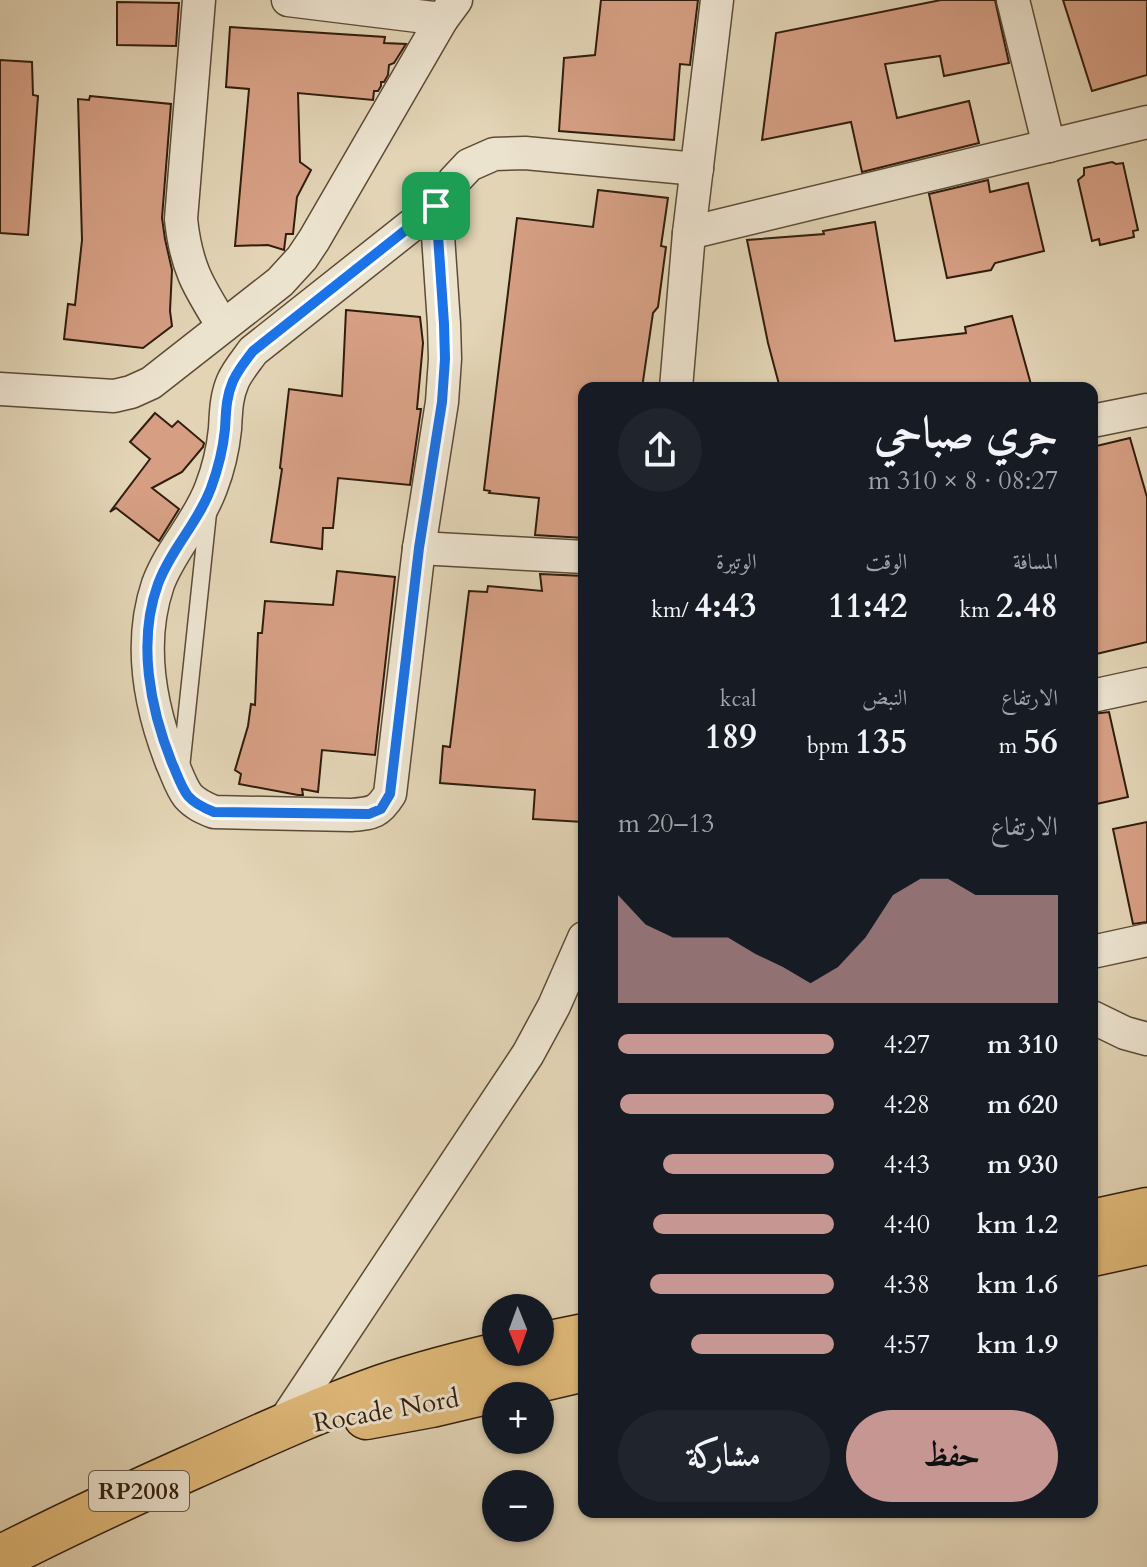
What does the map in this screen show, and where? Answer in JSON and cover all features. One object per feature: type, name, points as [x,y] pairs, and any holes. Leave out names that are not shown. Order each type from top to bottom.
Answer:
[{"type":"highway","points":[[1098,1221],[1147,1210]]},
{"type":"highway","points":[[1098,1253],[1147,1242]]},
{"type":"highway","points":[[554,1342],[578,1337]]},
{"type":"highway","name":"Rocade Nord","points":[[0,1558],[280,1428],[382,1387],[482,1359]]},
{"type":"highway","name":"Rocade Nord","points":[[280,1428],[431,1405],[578,1370]]},
{"type":"street","points":[[199,0],[181,219],[189,266],[198,287],[223,326]]},
{"type":"street","points":[[0,389],[96,396],[131,392],[151,383],[280,282],[302,258],[449,10],[288,0]]},
{"type":"street","points":[[677,382],[689,233],[718,0]]},
{"type":"street","points":[[1013,0],[1049,146]]},
{"type":"street","points":[[689,233],[1147,122]]},
{"type":"street","points":[[436,206],[443,293],[445,359],[442,402],[419,548],[390,794],[381,809],[369,814],[214,812],[188,796],[161,734],[147,660],[149,622],[163,573],[210,491],[219,461],[228,395],[242,364],[253,351],[436,206],[469,165],[494,154],[525,153],[697,169]]},
{"type":"street","points":[[1098,420],[1147,410]]},
{"type":"street","points":[[419,548],[578,557]]},
{"type":"street","points":[[1098,695],[1147,684]]},
{"type":"street","points":[[1098,951],[1147,940]]},
{"type":"street","points":[[280,1428],[528,1054],[578,952]]},
{"type":"street","points":[[1098,1020],[1147,1039]]},
{"type":"lane","points":[[180,782],[210,491]]},
{"type":"building","points":[[601,0],[698,0],[690,65],[680,64],[674,140],[559,131],[564,58],[595,55]]},
{"type":"building","points":[[941,0],[995,0],[1009,63],[944,76],[940,56],[885,64],[897,118],[969,101],[979,143],[862,172],[851,122],[762,140],[776,33]]},
{"type":"building","points":[[1063,0],[1147,0],[1147,75],[1092,91]]},
{"type":"building","points":[[117,2],[179,3],[176,46],[117,45]]},
{"type":"building","points":[[230,27],[385,37],[384,43],[406,44],[394,63],[389,65],[388,75],[378,91],[374,91],[373,100],[298,93],[300,162],[311,170],[297,197],[293,234],[286,234],[284,250],[268,245],[235,246],[249,89],[226,87]]},
{"type":"building","points":[[0,60],[32,62],[33,95],[38,96],[28,235],[0,233]]},
{"type":"building","points":[[90,96],[171,104],[162,218],[172,270],[172,326],[143,348],[64,339],[68,304],[75,305],[82,240],[78,99],[89,100]]},
{"type":"building","points":[[1123,163],[1138,230],[1133,231],[1134,237],[1100,245],[1099,239],[1092,241],[1078,180],[1084,175],[1084,168]]},
{"type":"building","points":[[988,180],[990,192],[1028,183],[1044,251],[995,263],[991,270],[947,278],[929,194]]},
{"type":"building","points":[[598,190],[668,198],[661,246],[666,247],[658,307],[653,313],[643,382],[578,382],[578,538],[535,535],[539,498],[484,490],[517,218],[593,227]]},
{"type":"building","points":[[875,222],[895,341],[966,333],[965,327],[1012,316],[1030,382],[778,382],[747,240],[824,234],[823,231]]},
{"type":"building","points":[[346,310],[420,317],[423,343],[417,409],[421,409],[410,485],[338,478],[333,528],[323,528],[322,549],[271,542],[289,389],[342,396]]},
{"type":"building","points":[[155,413],[172,427],[178,421],[204,443],[182,472],[152,488],[179,509],[159,541],[116,508],[110,512],[150,459],[130,442]]},
{"type":"building","points":[[1130,438],[1147,497],[1147,642],[1098,654],[1098,446]]},
{"type":"building","points":[[337,571],[395,577],[375,755],[322,750],[318,792],[302,789],[303,795],[298,795],[239,784],[241,774],[235,770],[251,704],[255,705],[258,633],[262,633],[265,601],[333,605]]},
{"type":"building","points":[[540,574],[578,576],[578,822],[533,819],[535,790],[440,783],[443,746],[450,747],[469,591],[487,592],[488,586],[542,591]]},
{"type":"building","points":[[1109,712],[1128,797],[1098,804],[1098,713]]},
{"type":"building","points":[[1147,822],[1147,922],[1133,924],[1113,829]]},
{"type":"route","points":[[436,206],[444,324],[442,402],[419,548],[390,794],[381,809],[369,814],[214,812],[188,796],[161,734],[147,660],[149,622],[158,585],[174,550],[196,519],[210,491],[225,429],[228,395],[242,364],[253,351],[436,206]]}]
